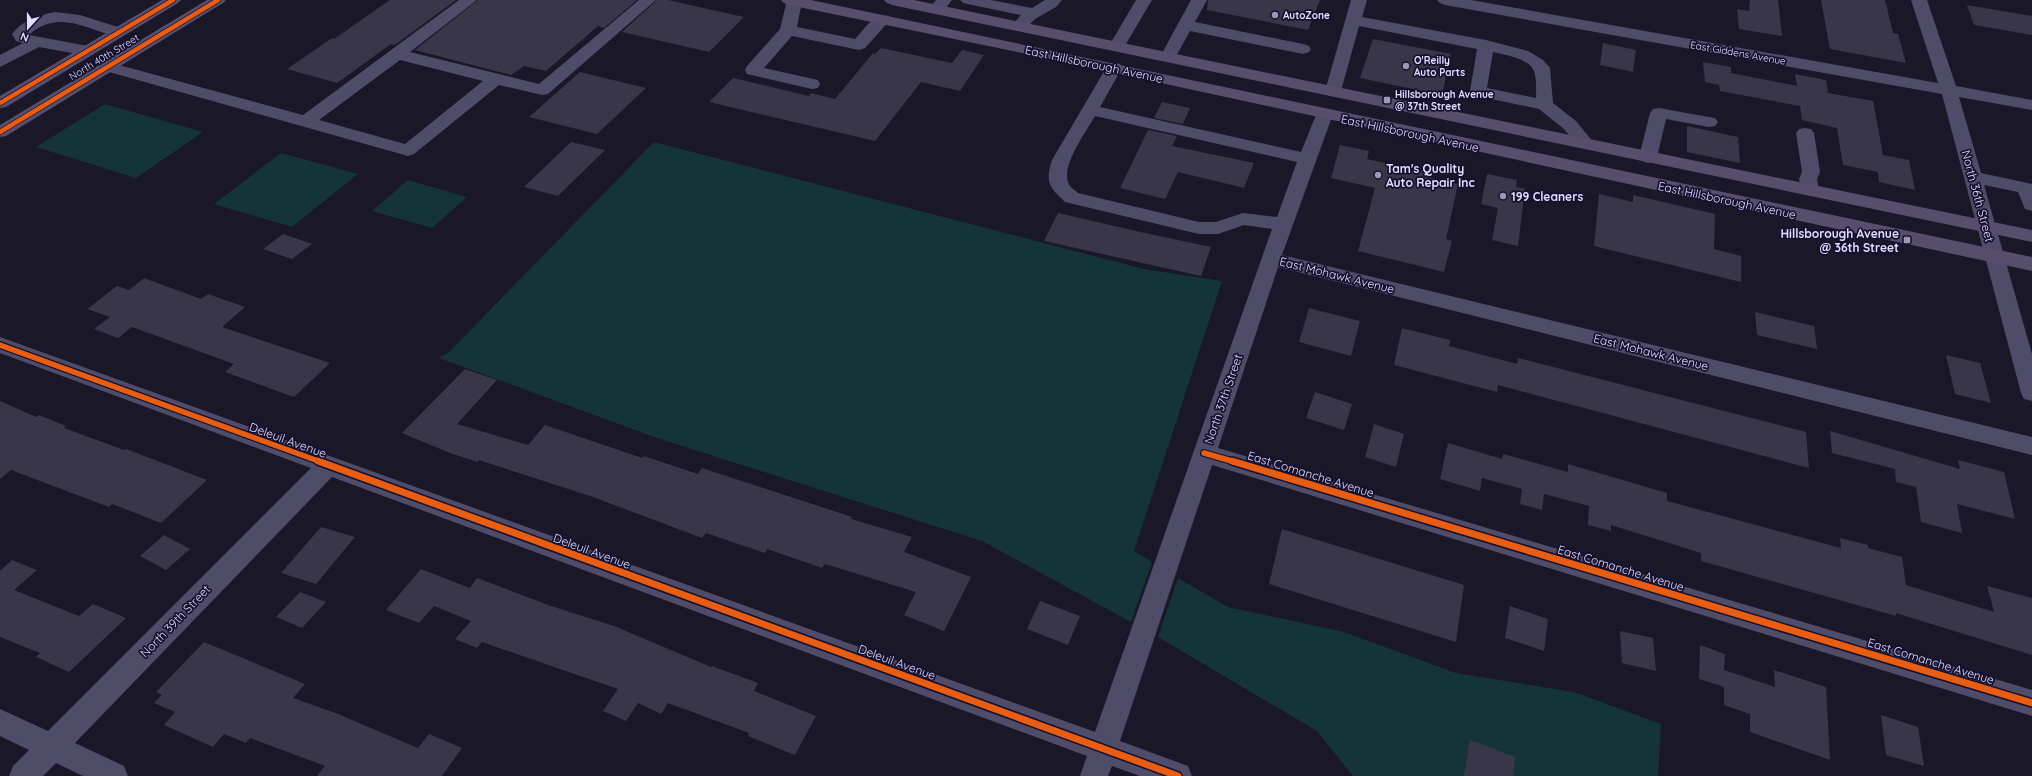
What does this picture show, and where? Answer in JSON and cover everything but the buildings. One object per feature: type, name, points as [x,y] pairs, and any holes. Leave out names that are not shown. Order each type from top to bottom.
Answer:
[{"type":"main road","name":"North 40th Street","points":[[1,101],[173,0]]},
{"type":"main road","name":"North 40th Street","points":[[0,132],[218,0]]},
{"type":"main road","name":"East Hillsborough Avenue","points":[[902,1],[940,5],[1019,27],[2032,236]]},
{"type":"main road","name":"East Hillsborough Avenue","points":[[792,4],[882,19],[973,38],[2032,264]]},
{"type":"main road","points":[[973,38],[1004,34],[1019,27]]},
{"type":"main road","points":[[1227,92],[1253,88],[1302,94],[1333,91]]},
{"type":"main road","points":[[1324,114],[1368,108],[1422,110]]},
{"type":"street","points":[[305,122],[469,0]]},
{"type":"street","points":[[397,54],[542,90],[648,0]]},
{"type":"street","points":[[968,0],[1033,13]]},
{"type":"street","points":[[1019,27],[1033,13],[1048,7],[1054,0]]},
{"type":"street","points":[[1117,46],[1144,0]]},
{"type":"street","points":[[1168,57],[1199,0]]},
{"type":"street","points":[[1333,91],[1359,0]]},
{"type":"street","name":"East Giddens Avenue","points":[[1445,0],[2032,105]]},
{"type":"street","name":"North 36th Street","points":[[1919,0],[1949,90],[1986,227],[2030,380]]},
{"type":"street","points":[[792,4],[788,30],[749,74],[812,84]]},
{"type":"street","points":[[88,51],[37,42],[22,38],[20,34],[25,29],[40,20],[56,15],[118,32]]},
{"type":"street","points":[[788,30],[859,45],[882,19]]},
{"type":"street","points":[[1353,20],[1510,50],[1534,59],[1542,68],[1545,105]]},
{"type":"street","points":[[1185,25],[1303,49]]},
{"type":"street","points":[[0,62],[37,42]]},
{"type":"street","points":[[1486,45],[1478,91],[1545,105],[1570,125],[1585,143]]},
{"type":"street","points":[[108,67],[408,150],[496,78]]},
{"type":"street","points":[[1114,68],[1061,160],[1057,174],[1059,186],[1072,198],[1199,228],[1218,228],[1242,219],[1264,220],[1283,225]]},
{"type":"street","points":[[1090,110],[1307,159]]},
{"type":"street","points":[[1648,157],[1658,113],[1709,122]]},
{"type":"street","name":"North 37th Street","points":[[1094,776],[1270,259],[1324,114]]},
{"type":"street","points":[[1805,133],[1811,172],[1808,179],[1810,190]]},
{"type":"street","points":[[1973,177],[2026,188],[2032,205]]},
{"type":"street","name":"East Mohawk Avenue","points":[[1270,259],[2032,446]]},
{"type":"street","name":"Deleuil Avenue","points":[[0,345],[1178,776]]},
{"type":"street","name":"East Comanche Avenue","points":[[1204,453],[2032,703]]},
{"type":"street","name":"North 39th Street","points":[[23,776],[328,466]]},
{"type":"street","points":[[0,722],[114,776]]},
{"type":"green space","points":[[105,104],[203,132],[136,178],[36,147]]},
{"type":"green space","points":[[654,142],[1144,269],[1222,281],[1134,551],[1152,562],[1131,622],[982,541],[654,437],[439,358],[448,353]]},
{"type":"green space","points":[[281,153],[358,174],[292,227],[214,204]]},
{"type":"green space","points":[[408,180],[467,197],[432,228],[372,211]]},
{"type":"green space","points":[[1178,578],[1228,607],[1344,632],[1456,673],[1574,692],[1661,724],[1658,776],[1353,776],[1317,731],[1158,637]]},
{"type":"cycle path","points":[[0,103],[173,0]]},
{"type":"cycle path","points":[[0,132],[218,0]]},
{"type":"cycle path","points":[[0,345],[1178,776]]},
{"type":"cycle path","points":[[1204,453],[2032,703]]},
{"type":"place","name":"AutoZone","points":[[1275,15]]},
{"type":"place","name":"O'Reilly Auto Parts","points":[[1406,66]]},
{"type":"place","name":"Hillsborough Avenue @ 37th Street","points":[[1387,100]]},
{"type":"place","name":"Tam's Quality Auto Repair Inc","points":[[1378,175]]},
{"type":"place","name":"199 Cleaners","points":[[1503,196]]},
{"type":"place","name":"Hillsborough Avenue @ 36th Street","points":[[1907,240]]}]
